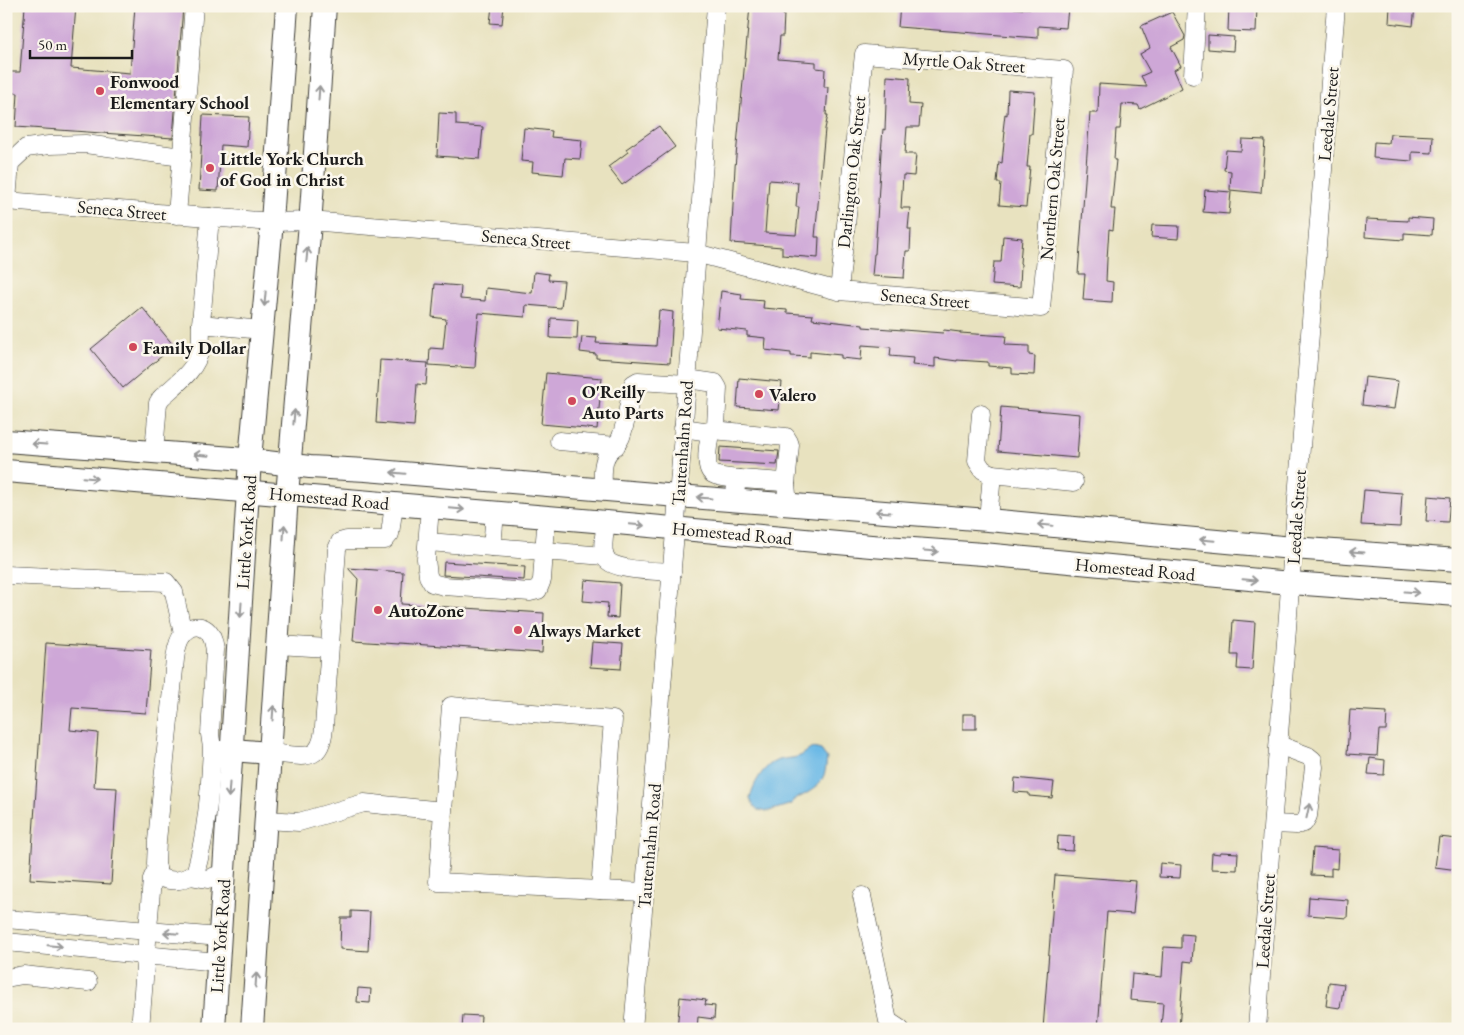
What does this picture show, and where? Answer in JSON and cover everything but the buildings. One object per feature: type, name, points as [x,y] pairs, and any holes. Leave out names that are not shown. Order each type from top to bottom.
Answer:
[{"type":"main road","name":"Little York Road","points":[[214,1029],[224,873],[222,749],[248,492],[272,222],[287,6]]},
{"type":"main road","points":[[252,1029],[287,495],[326,6]]},
{"type":"main road","name":"Homestead Road","points":[[6,441],[250,459],[290,465],[735,501],[786,494],[988,520],[1293,548],[1458,560]]},
{"type":"main road","name":"Homestead Road","points":[[6,471],[871,546],[983,554],[1291,584],[1458,595]]},
{"type":"main road","points":[[983,554],[988,520]]},
{"type":"main road","points":[[222,749],[270,753]]},
{"type":"street","points":[[177,215],[194,6]]},
{"type":"street","name":"Tautenhahn Road","points":[[633,1029],[672,572],[716,6]]},
{"type":"street","points":[[1193,75],[1197,6]]},
{"type":"street","name":"Leedale Street","points":[[1257,1029],[1336,6]]},
{"type":"street","name":"Myrtle Oak Street","points":[[864,54],[1064,70]]},
{"type":"street","name":"Darlington Oak Street","points":[[839,291],[864,54]]},
{"type":"street","name":"Northern Oak Street","points":[[1041,308],[1064,70]]},
{"type":"street","points":[[7,201],[10,163],[26,148],[85,144],[182,157]]},
{"type":"street","name":"Seneca Street","points":[[7,201],[272,222],[310,221],[696,254],[839,291],[1041,308]]},
{"type":"street","points":[[154,452],[158,403],[192,369],[200,348],[210,217]]},
{"type":"street","points":[[201,324],[262,330]]},
{"type":"street","points":[[603,490],[606,457],[621,438],[633,384],[638,381],[687,381],[712,382],[718,388],[716,426],[712,431],[707,464],[709,471],[713,474],[740,479],[783,482],[786,494]]},
{"type":"street","points":[[981,414],[977,461],[984,470],[992,474],[1074,482]]},
{"type":"street","points":[[683,428],[786,438],[790,445],[786,494]]},
{"type":"street","points":[[559,441],[616,446]]},
{"type":"street","points":[[988,520],[992,474]]},
{"type":"street","points":[[735,501],[736,482],[740,479]]},
{"type":"street","points":[[270,753],[310,755],[316,753],[322,742],[336,549],[340,542],[347,540],[384,540],[390,534],[394,504]]},
{"type":"street","points":[[430,507],[426,559],[428,576],[432,583],[444,586],[530,592],[538,590],[542,580],[547,517]]},
{"type":"street","points":[[492,547],[495,513]]},
{"type":"street","points":[[606,522],[604,556],[609,563],[615,566],[640,570],[672,572]]},
{"type":"street","points":[[428,542],[604,556]]},
{"type":"street","points":[[6,575],[166,582],[174,592],[183,634]]},
{"type":"street","points":[[196,625],[206,629],[213,639],[215,650],[211,726],[222,749],[195,874],[181,881],[169,881],[158,877],[157,841],[174,659],[180,638],[189,628],[196,625]]},
{"type":"street","points":[[277,645],[329,648]]},
{"type":"street","points":[[600,890],[613,720],[451,706],[438,882],[600,890],[645,892]]},
{"type":"street","points":[[1273,824],[1304,823],[1308,816],[1314,767],[1313,760],[1308,756],[1278,745]]},
{"type":"street","points":[[266,820],[299,822],[364,803],[443,811]]},
{"type":"street","points":[[140,1029],[152,879],[157,868]]},
{"type":"street","points":[[190,876],[207,878],[224,873]]},
{"type":"street","points":[[862,896],[888,1021],[900,1029]]},
{"type":"street","points":[[6,919],[220,937]]},
{"type":"street","points":[[6,942],[218,962]]},
{"type":"street","points":[[6,978],[23,975],[88,982]]},
{"type":"water","points":[[813,748],[821,750],[827,758],[825,773],[819,784],[793,800],[792,804],[769,811],[757,810],[750,799],[753,788],[767,767],[782,759],[800,756]]},
{"type":"place","name":"Fonwood Elementary School","points":[[100,91]]},
{"type":"place","name":"Little York Church of God in Christ","points":[[210,168]]},
{"type":"place","name":"Family Dollar","points":[[133,347]]},
{"type":"place","name":"Valero","points":[[759,394]]},
{"type":"place","name":"O'Reilly Auto Parts","points":[[572,401]]},
{"type":"place","name":"AutoZone","points":[[378,610]]},
{"type":"place","name":"Always Market","points":[[518,630]]}]
